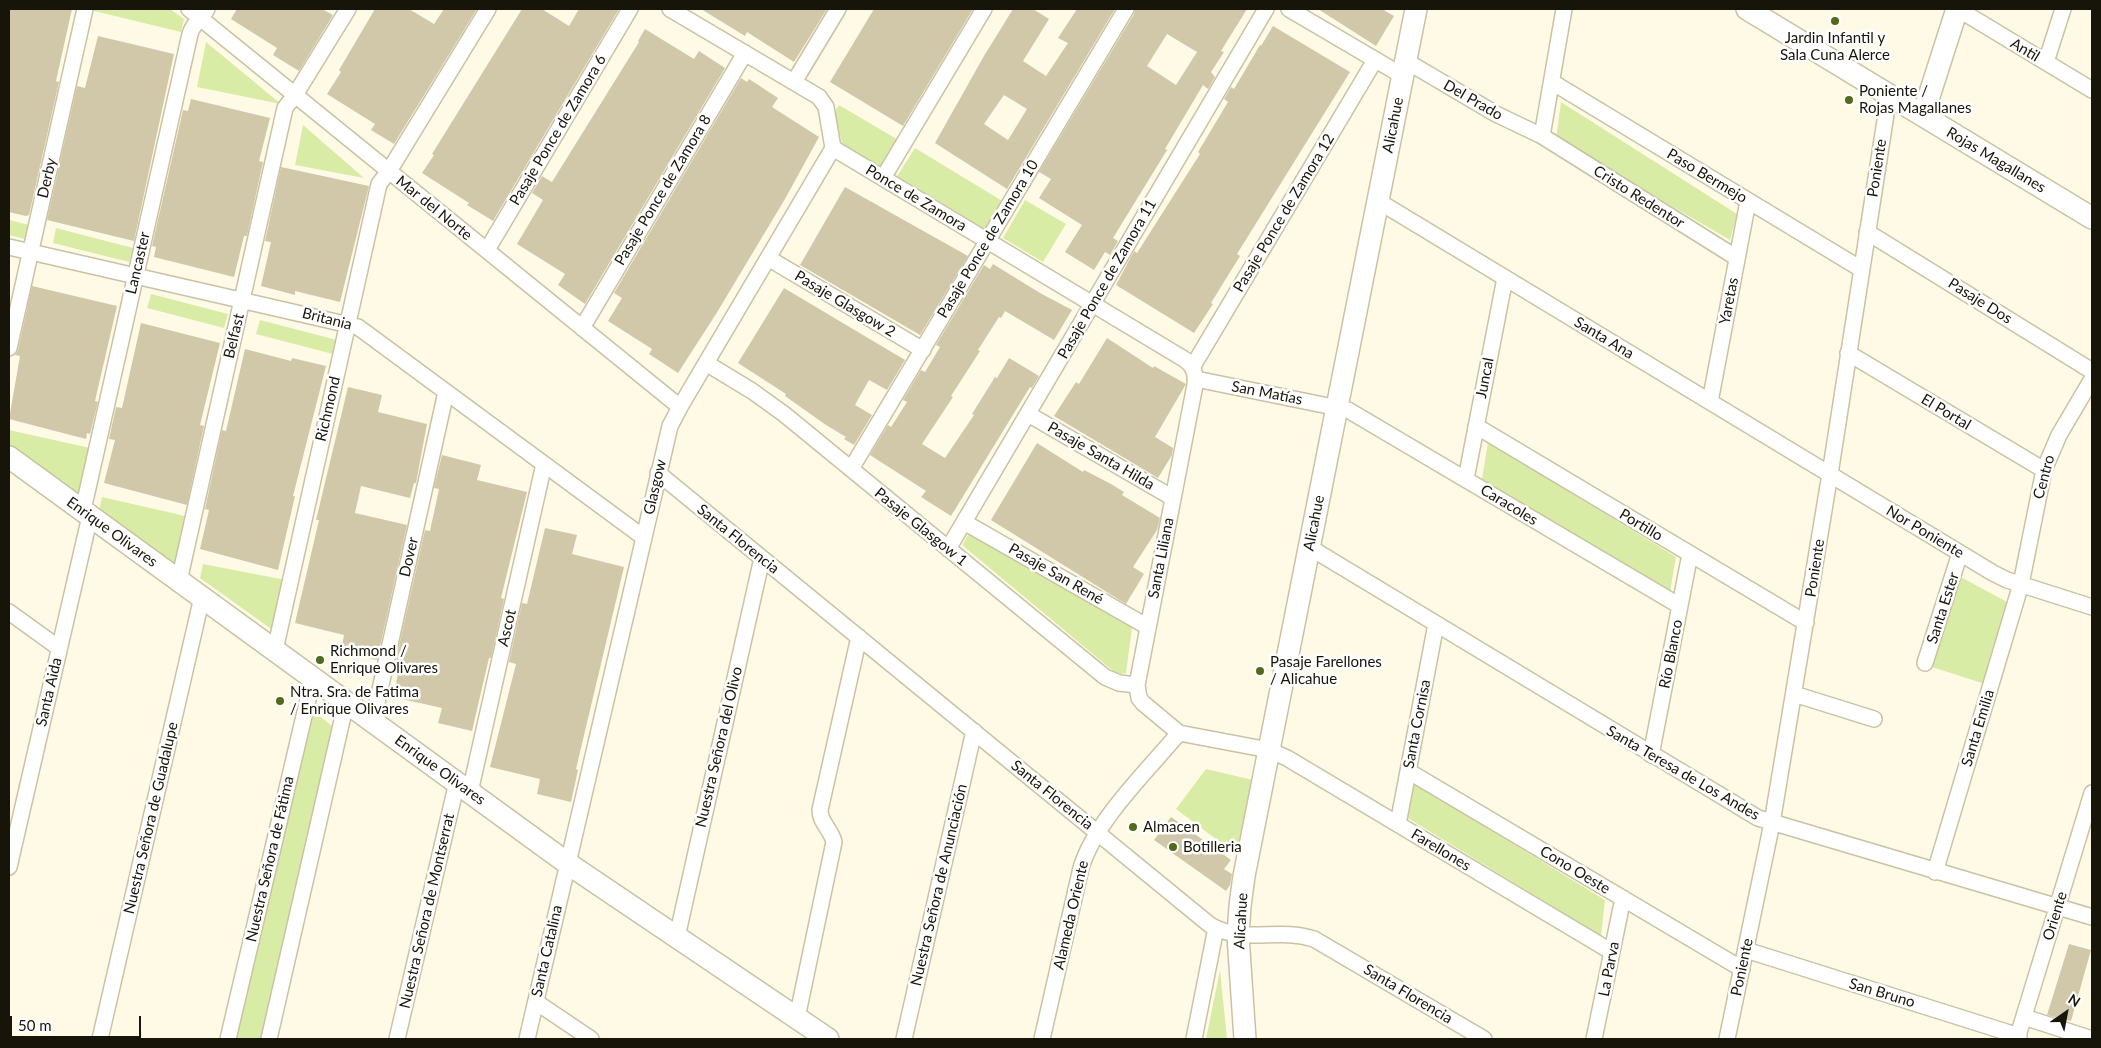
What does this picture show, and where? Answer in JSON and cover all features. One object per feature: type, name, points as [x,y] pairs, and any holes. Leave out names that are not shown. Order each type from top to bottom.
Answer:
[{"type":"street","name":"Derby","points":[[9,348],[85,9]]},
{"type":"street","name":"Mar del Norte","points":[[189,9],[204,14],[295,95],[680,407]]},
{"type":"street","name":"Belfast","points":[[179,581],[285,108],[348,9]]},
{"type":"street","name":"Richmond","points":[[275,650],[376,193],[383,178],[488,9]]},
{"type":"street","name":"Pasaje Ponce de Zamora 6","points":[[487,250],[630,9]]},
{"type":"street","points":[[670,9],[691,14],[745,53],[823,101],[828,114],[834,148]]},
{"type":"street","points":[[794,82],[838,9]]},
{"type":"street","points":[[883,178],[984,9]]},
{"type":"street","name":"Pasaje Ponce de Zamora 10","points":[[851,469],[1126,9]]},
{"type":"street","name":"Pasaje Ponce de Zamora 11","points":[[948,549],[1266,9]]},
{"type":"street","name":"Del Prado","points":[[1289,9],[1375,60],[1404,69],[1542,136]]},
{"type":"street","name":"Alicahue","points":[[1244,1039],[1238,936],[1244,876],[1416,9]]},
{"type":"street","points":[[1542,136],[1564,9]]},
{"type":"street","name":"Rojas Magallanes","points":[[1747,9],[2092,218]]},
{"type":"street","points":[[1923,115],[1957,9]]},
{"type":"street","name":"Antil","points":[[1957,9],[2092,90]]},
{"type":"street","points":[[2046,62],[2063,9]]},
{"type":"street","name":"Lancaster","points":[[86,513],[190,34],[194,24],[204,14]]},
{"type":"street","name":"Pasaje Ponce de Zamora 8","points":[[582,328],[745,53]]},
{"type":"street","name":"Pasaje Ponce de Zamora 12","points":[[1194,372],[1375,60]]},
{"type":"street","name":"Paso Bermejo","points":[[1552,82],[1861,269]]},
{"type":"street","name":"Poniente","points":[[1727,1039],[1772,823],[1830,474],[1889,95]]},
{"type":"street","name":"Cristo Redentor","points":[[1542,136],[1737,258]]},
{"type":"street","name":"Ponce de Zamora","points":[[834,148],[1184,358],[1194,372]]},
{"type":"street","name":"Glasgow","points":[[567,863],[667,437],[680,407],[706,362],[834,148]]},
{"type":"street","name":"Santa Ana","points":[[1378,201],[1830,474]]},
{"type":"street","name":"Yaretas","points":[[1710,402],[1748,201]]},
{"type":"street","name":"Pasaje Dos","points":[[1867,232],[2092,371]]},
{"type":"street","name":"Britania","points":[[9,247],[358,327],[643,537]]},
{"type":"street","name":"Pasaje Glasgow 2","points":[[768,258],[922,350]]},
{"type":"street","name":"Juncal","points":[[1466,479],[1504,278]]},
{"type":"street","name":"El Portal","points":[[1848,353],[2044,470]]},
{"type":"street","name":"Pasaje Glasgow 1","points":[[706,362],[773,406],[1105,677],[1114,682],[1137,685]]},
{"type":"street","name":"San Matías","points":[[1194,372],[1337,407]]},
{"type":"street","name":"Santa Liliana","points":[[1137,685],[1173,498],[1194,372]]},
{"type":"street","name":"Centro","points":[[2022,584],[2044,470],[2059,435],[2092,379]]},
{"type":"street","name":"Dover","points":[[373,721],[446,392]]},
{"type":"street","name":"Caracoles","points":[[1337,407],[1360,416],[1680,606]]},
{"type":"street","name":"Pasaje Santa Hilda","points":[[1028,414],[1173,498]]},
{"type":"street","name":"Portillo","points":[[1476,426],[1806,623]]},
{"type":"street","name":"Enrique Olivares","points":[[9,457],[567,863],[828,1039]]},
{"type":"street","name":"Ascot","points":[[463,787],[544,464]]},
{"type":"street","name":"Santa Florencia","points":[[658,473],[1216,928],[1238,936],[1290,934],[1314,939],[1484,1039]]},
{"type":"street","name":"Nor Poniente","points":[[1830,474],[1993,573],[2092,607]]},
{"type":"street","name":"Santa Aida","points":[[9,867],[59,648],[86,513]]},
{"type":"street","name":"Pasaje San René","points":[[964,522],[1148,627]]},
{"type":"street","name":"Santa Teresa de Los Andes","points":[[1310,547],[1745,811],[1772,823],[2092,917]]},
{"type":"street","name":"Santa Ester","points":[[1925,663],[1960,553]]},
{"type":"street","name":"Río Blanco","points":[[1651,755],[1690,554]]},
{"type":"street","name":"Nuestra Señora del Olivo","points":[[677,937],[762,558]]},
{"type":"street","name":"Santa Emilia","points":[[1935,872],[2022,584]]},
{"type":"street","name":"Nuestra Señora de Guadalupe","points":[[100,1039],[202,598]]},
{"type":"street","points":[[9,612],[59,648]]},
{"type":"street","name":"Santa Cornisa","points":[[1398,824],[1436,624]]},
{"type":"street","points":[[797,1018],[833,846],[832,833],[822,820],[820,810],[859,637]]},
{"type":"street","name":"Nuestra Señora de Fátima","points":[[228,1039],[313,678]]},
{"type":"street","points":[[1137,685],[1142,704],[1179,733],[1270,750]]},
{"type":"street","points":[[1794,694],[1874,719]]},
{"type":"street","points":[[269,1039],[346,702]]},
{"type":"street","name":"Nuestra Señora de Anunciación","points":[[904,1039],[974,731]]},
{"type":"street","name":"Alameda Oriente","points":[[1042,1039],[1088,849],[1097,832],[1179,733]]},
{"type":"street","name":"Farellones","points":[[1270,750],[1288,758],[1612,952]]},
{"type":"street","name":"Cono Oeste","points":[[1408,771],[1742,968]]},
{"type":"street","name":"Nuestra Señora de Montserrat","points":[[397,1039],[463,787]]},
{"type":"street","name":"Oriente","points":[[2018,1037],[2092,793]]},
{"type":"street","name":"Santa Catalina","points":[[527,1039],[567,863]]},
{"type":"street","name":"La Parva","points":[[1594,1039],[1623,898]]},
{"type":"street","points":[[1194,1039],[1216,928]]},
{"type":"street","name":"San Bruno","points":[[1746,950],[2018,1037]]},
{"type":"street","points":[[536,1002],[591,1039]]},
{"type":"street","points":[[2024,1017],[2092,1039]]},
{"type":"green space","points":[[91,9],[170,9],[184,19],[181,32]]},
{"type":"green space","points":[[206,42],[281,104],[197,87]]},
{"type":"green space","points":[[1561,102],[1737,214],[1730,240],[1556,139]]},
{"type":"green space","points":[[839,105],[900,141],[881,169],[843,146],[834,113]]},
{"type":"green space","points":[[303,125],[364,178],[295,165]]},
{"type":"green space","points":[[915,148],[1004,202],[985,229],[897,176]]},
{"type":"green space","points":[[1025,200],[1066,224],[1043,262],[1003,238]]},
{"type":"green space","points":[[9,220],[29,225],[25,239],[9,235]]},
{"type":"green space","points":[[56,228],[133,248],[129,262],[53,243]]},
{"type":"green space","points":[[151,294],[228,314],[224,328],[147,308]]},
{"type":"green space","points":[[260,320],[337,340],[333,354],[256,334]]},
{"type":"green space","points":[[9,430],[90,448],[79,497],[9,447]]},
{"type":"green space","points":[[1488,442],[1676,557],[1670,592],[1482,479]]},
{"type":"green space","points":[[102,497],[185,516],[174,565],[99,511]]},
{"type":"green space","points":[[970,532],[1132,628],[1126,673],[1118,675],[962,545]]},
{"type":"green space","points":[[203,564],[286,580],[274,631],[200,578]]},
{"type":"green space","points":[[1957,575],[2009,603],[1985,684],[1932,667]]},
{"type":"green space","points":[[310,708],[332,726],[262,1039],[234,1039]]},
{"type":"green space","points":[[1206,769],[1253,780],[1237,855],[1176,809]]},
{"type":"green space","points":[[1414,783],[1605,900],[1601,936],[1406,817]]},
{"type":"green space","points":[[1220,970],[1227,1039],[1206,1039]]},
{"type":"building","points":[[9,9],[72,9],[56,81],[59,82],[29,215],[26,216],[9,212]]},
{"type":"building","points":[[237,9],[322,9],[333,15],[299,71],[273,55],[277,48],[231,19]]},
{"type":"building","points":[[375,9],[409,9],[434,24],[444,9],[477,9],[394,144],[371,130],[375,124],[327,94]]},
{"type":"building","points":[[522,9],[542,9],[569,26],[579,9],[619,9],[493,221],[422,173]]},
{"type":"building","points":[[701,9],[827,9],[794,62],[747,32],[745,36]]},
{"type":"building","points":[[874,9],[973,9],[903,126],[830,82]]},
{"type":"building","points":[[1013,9],[1033,9],[1049,19],[1023,61],[1046,76],[1068,43],[1058,38],[1077,9],[1115,9],[1007,189],[935,143]],"holes":[[[1004,95],[1027,109],[1008,140],[984,124]]]},
{"type":"building","points":[[1135,9],[1247,9],[1221,51],[1224,52],[1211,72],[1215,77],[1208,89],[1203,85],[1165,149],[1167,150],[1113,238],[1118,241],[1110,255],[1105,252],[1094,270],[1065,252],[1082,225],[1039,198],[1051,179],[1039,172],[1134,14]],"holes":[[[1167,34],[1197,52],[1176,85],[1147,66]]]},
{"type":"building","points":[[1318,9],[1382,9],[1394,16],[1376,46]]},
{"type":"building","points":[[1273,26],[1350,72],[1237,254],[1240,256],[1194,333],[1116,285],[1134,251],[1137,253],[1200,154],[1198,152],[1228,102],[1224,99],[1231,87],[1234,89]]},
{"type":"building","points":[[645,29],[694,59],[699,51],[725,68],[585,304],[558,285],[565,274],[517,244],[543,200],[532,193],[542,176],[552,182],[639,42]]},
{"type":"building","points":[[98,36],[174,54],[134,241],[47,220],[77,86],[85,88]]},
{"type":"building","points":[[741,78],[747,82],[749,79],[778,98],[772,107],[819,137],[785,199],[678,373],[649,354],[652,349],[608,321],[622,298],[614,293]]},
{"type":"building","points":[[191,99],[270,118],[259,161],[263,162],[247,236],[244,236],[234,277],[154,257],[156,247],[152,246],[183,110],[188,111]]},
{"type":"building","points":[[281,167],[369,186],[340,302],[295,291],[295,295],[261,286],[271,242],[265,241]]},
{"type":"building","points":[[845,187],[968,256],[920,335],[800,265]]},
{"type":"building","points":[[993,264],[1072,310],[1054,340],[1005,311],[1001,318],[999,317],[978,350],[980,351],[951,396],[953,397],[922,444],[945,458],[974,415],[972,414],[995,377],[997,378],[1009,358],[1039,376],[1032,388],[1030,387],[951,516],[921,497],[926,491],[870,455],[888,425],[891,427],[907,402],[903,400],[921,370],[925,372],[940,347],[936,345],[984,265],[990,269]]},
{"type":"building","points":[[32,286],[117,306],[95,401],[98,402],[90,434],[87,433],[86,439],[9,419],[20,356],[15,355],[18,350]]},
{"type":"building","points":[[784,288],[905,360],[887,390],[869,380],[855,405],[872,415],[854,445],[844,439],[846,437],[785,396],[786,394],[738,363]]},
{"type":"building","points":[[141,323],[220,343],[200,425],[204,426],[187,505],[104,483],[115,440],[109,439],[116,407],[122,408]]},
{"type":"building","points":[[1107,338],[1153,368],[1154,366],[1186,384],[1155,437],[1173,448],[1172,455],[1158,478],[1054,416],[1076,382],[1079,384]]},
{"type":"building","points":[[245,349],[291,361],[292,358],[326,366],[293,496],[295,496],[278,570],[200,549],[209,510],[205,509],[222,430],[226,431]]},
{"type":"building","points":[[348,387],[382,395],[378,412],[427,424],[416,483],[414,483],[410,498],[361,486],[355,513],[407,525],[377,660],[341,651],[344,635],[295,623],[319,520],[316,520]]},
{"type":"building","points":[[1037,443],[1083,472],[1084,470],[1111,484],[1124,492],[1122,495],[1160,518],[1157,530],[1133,567],[1144,574],[1126,604],[991,520]]},
{"type":"building","points":[[442,455],[481,465],[477,480],[527,492],[501,598],[504,599],[491,658],[489,658],[472,731],[438,723],[442,708],[393,697],[400,665],[395,664],[425,530],[430,531],[439,489],[434,488]]},
{"type":"building","points":[[545,528],[577,535],[572,554],[624,567],[576,769],[578,770],[571,802],[537,794],[540,779],[490,767],[516,664],[509,662],[522,603],[527,604]]},
{"type":"building","points":[[1171,817],[1231,860],[1224,869],[1232,874],[1230,885],[1226,891],[1154,840]]},
{"type":"building","points":[[2069,944],[2091,950],[2071,1021],[2047,1015]]},
{"type":"place","name":"Jardin Infantil y Sala Cuna Alerce","points":[[1835,21]]},
{"type":"place","name":"Poniente / Rojas Magallanes","points":[[1849,100]]},
{"type":"place","name":"Richmond / Enrique Olivares","points":[[320,660]]},
{"type":"place","name":"Pasaje Farellones / Alicahue","points":[[1260,671]]},
{"type":"place","name":"Ntra. Sra. de Fatima / Enrique Olivares","points":[[280,701]]},
{"type":"place","name":"Almacen","points":[[1133,827]]},
{"type":"place","name":"Botilleria","points":[[1173,847]]}]
